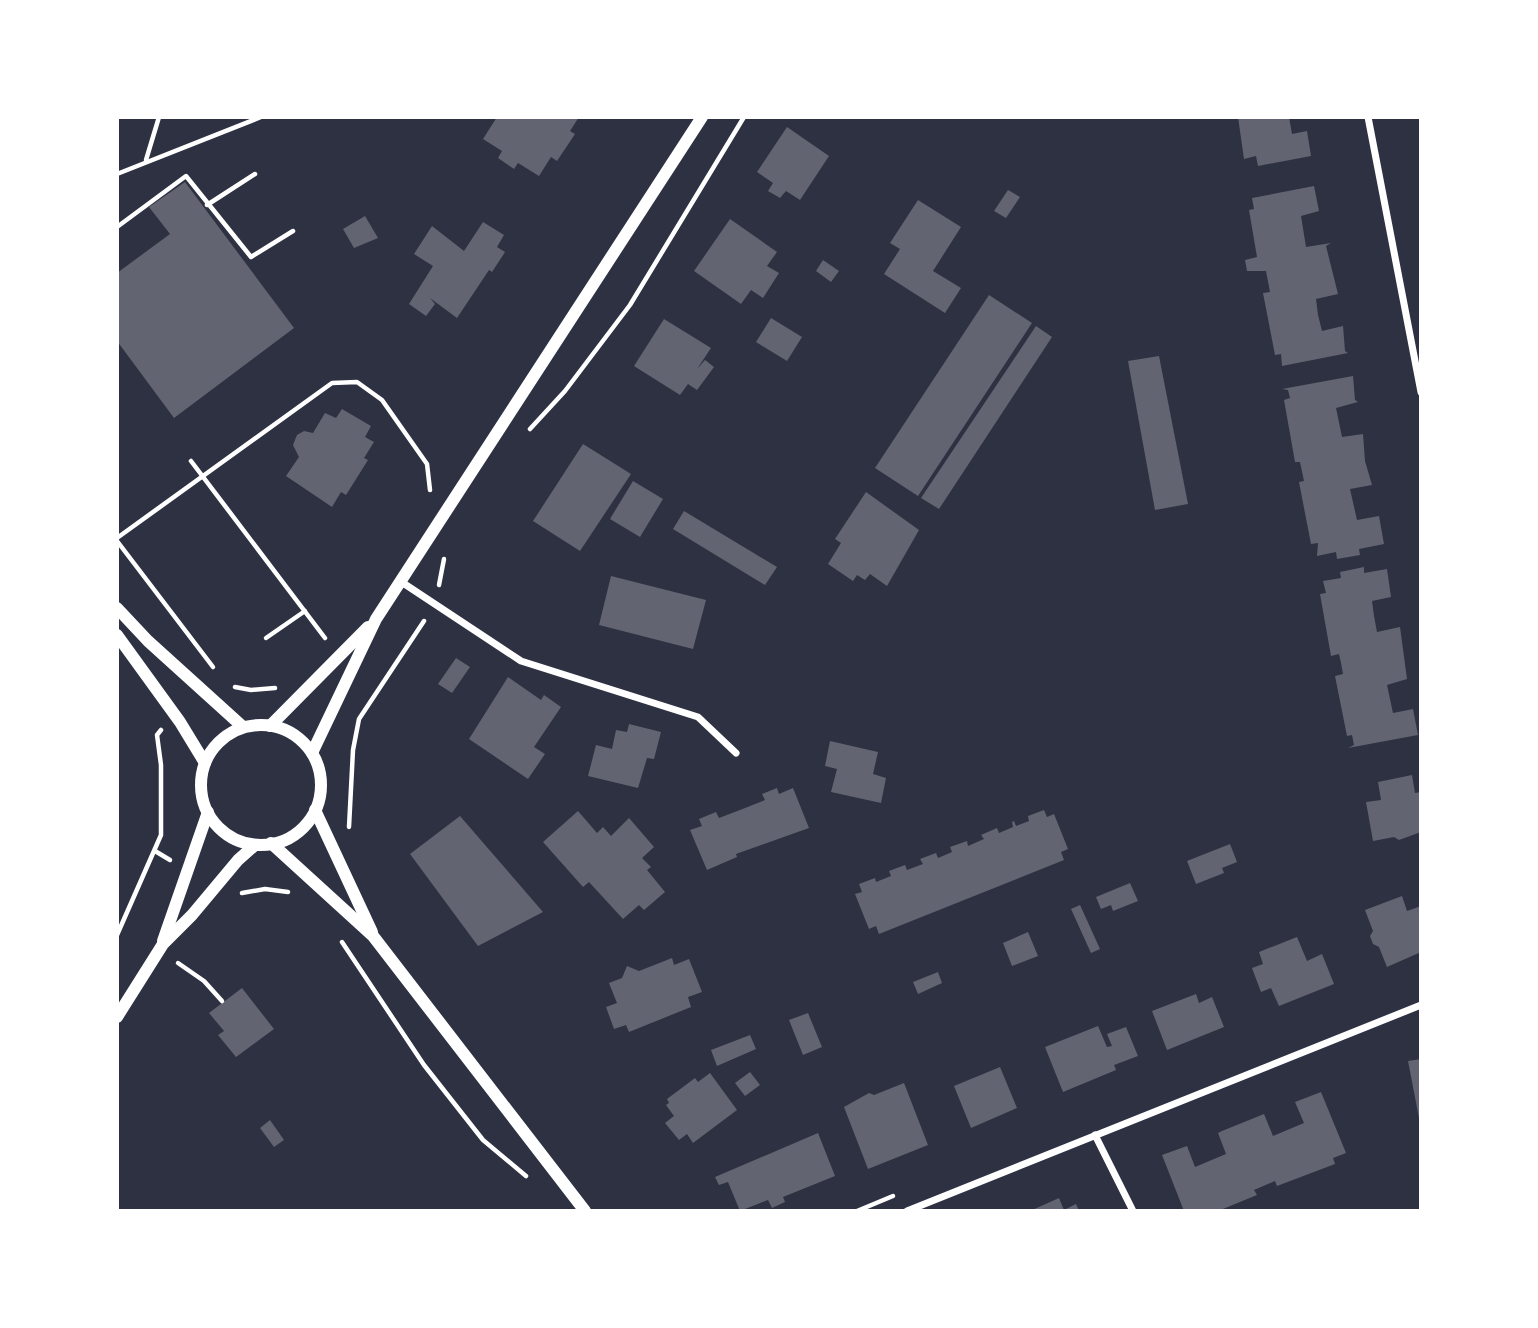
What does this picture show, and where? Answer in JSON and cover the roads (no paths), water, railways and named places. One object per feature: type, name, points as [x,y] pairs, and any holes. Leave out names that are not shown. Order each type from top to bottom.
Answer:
[{"type":"street","points":[[312,753],[376,619],[702,117]]},
{"type":"street","points":[[1368,117],[1421,392]]},
{"type":"street","points":[[400,581],[521,661],[698,718],[736,753]]},
{"type":"street","points":[[117,608],[148,641],[243,727]]},
{"type":"street","points":[[270,726],[376,619]]},
{"type":"street","points":[[117,635],[176,716],[205,763]]},
{"type":"street","points":[[315,810],[293,835],[271,843],[255,845],[221,830],[208,812],[202,797],[201,780],[205,763],[220,740],[243,727],[270,726],[290,732],[312,753],[320,775],[315,810],[373,936]]},
{"type":"street","points":[[163,944],[208,812]]},
{"type":"street","points":[[271,843],[373,936],[585,1211]]},
{"type":"street","points":[[117,1017],[163,944],[192,915],[237,860],[255,845]]},
{"type":"street","points":[[907,1211],[1421,1005]]},
{"type":"street","points":[[1095,1135],[1133,1211]]}]
